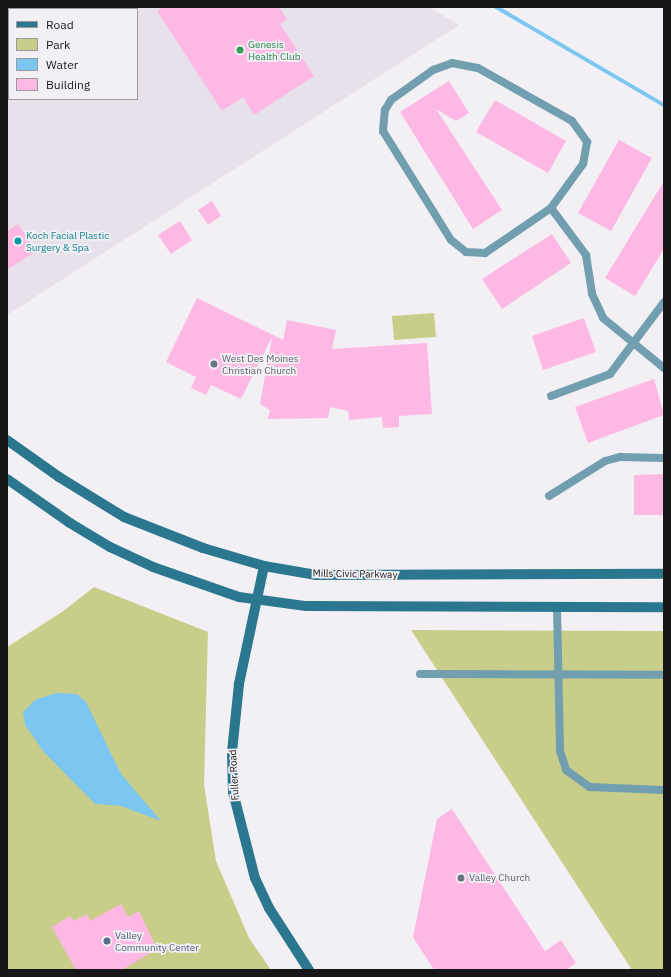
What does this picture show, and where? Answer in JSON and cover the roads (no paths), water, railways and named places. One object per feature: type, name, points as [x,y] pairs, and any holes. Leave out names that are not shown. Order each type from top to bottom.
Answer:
[{"type":"main road","name":"Mills Civic Parkway","points":[[7,440],[59,477],[124,517],[203,548],[264,566],[316,575],[664,574]]},
{"type":"main road","points":[[7,479],[70,523],[116,550],[196,584],[258,600],[306,606],[664,607]]},
{"type":"main road","name":"Fuller Road","points":[[264,566],[239,684],[232,752],[233,792],[255,878],[269,908],[309,970]]},
{"type":"lane","points":[[466,64],[572,121],[583,133],[587,153],[573,182],[551,208],[485,253],[471,253],[458,247],[388,143],[382,120],[391,100],[439,66],[466,64]]},
{"type":"lane","points":[[551,208],[586,255],[596,307],[603,318],[664,368]]},
{"type":"lane","points":[[551,396],[610,374],[634,344],[664,302]]},
{"type":"lane","points":[[549,496],[605,461],[620,457],[664,458]]},
{"type":"lane","points":[[557,606],[560,751],[571,775],[589,787],[664,790]]},
{"type":"lane","points":[[420,674],[664,675]]},
{"type":"water","points":[[56,693],[77,694],[86,702],[121,774],[161,821],[121,806],[95,804],[43,751],[25,725],[23,712],[35,700]]},
{"type":"waterway","points":[[496,7],[664,105]]},
{"type":"place","name":"Genesis Health Club","points":[[240,50]]},
{"type":"place","name":"Koch Facial Plastic Surgery & Spa","points":[[18,241]]},
{"type":"place","name":"West Des Moines Christian Church","points":[[214,364]]},
{"type":"place","name":"Valley Church","points":[[461,878]]},
{"type":"place","name":"Valley Community Center","points":[[107,941]]}]
